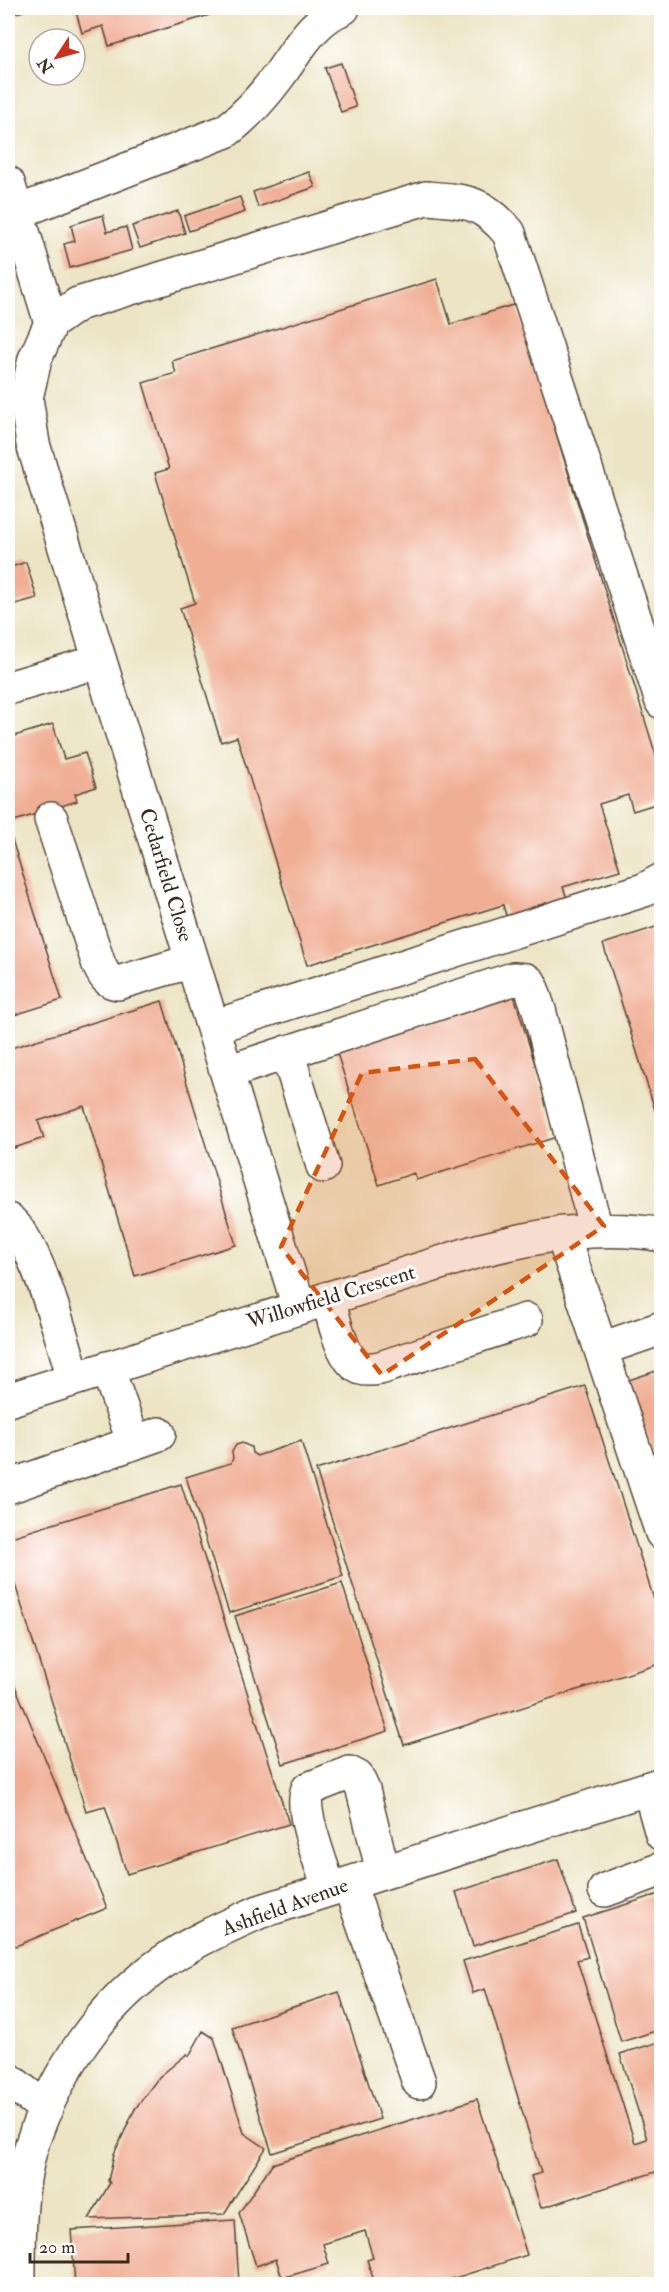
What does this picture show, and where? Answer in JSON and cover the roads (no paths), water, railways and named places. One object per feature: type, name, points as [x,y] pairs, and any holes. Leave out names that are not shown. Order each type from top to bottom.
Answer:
[{"type":"street","points":[[343,8],[315,27],[244,118],[226,131],[11,203],[51,323],[78,304],[426,198],[467,201],[495,217],[509,233],[662,702]]},
{"type":"street","name":"Cedarfield Close","points":[[51,323],[35,359],[26,399],[33,444],[227,1072],[314,1302],[348,1356],[359,1368],[368,1369],[380,1368],[526,1320]]},
{"type":"street","points":[[8,688],[100,661]]},
{"type":"street","points":[[51,819],[105,978],[118,983],[192,961]]},
{"type":"street","points":[[213,1027],[644,890],[662,880]]},
{"type":"street","points":[[227,1072],[513,980],[526,980],[530,984],[539,1010],[596,1230]]},
{"type":"street","points":[[287,1052],[323,1166]]},
{"type":"street","points":[[8,1220],[21,1233],[35,1261],[74,1378]]},
{"type":"street","name":"Willowfield Crescent","points":[[8,1400],[481,1250],[537,1236],[596,1230],[620,1229],[662,1235]]},
{"type":"street","points":[[562,1233],[662,1533]]},
{"type":"street","points":[[601,1349],[662,1328]]},
{"type":"street","points":[[8,1487],[147,1438],[107,1368]]},
{"type":"street","points":[[383,1872],[363,1790],[357,1777],[349,1773],[308,1789],[304,1796],[305,1807],[419,2082]]},
{"type":"street","points":[[655,1786],[662,1834]]},
{"type":"street","name":"Ashfield Avenue","points":[[19,2284],[19,2223],[24,2186],[32,2146],[46,2109],[62,2074],[82,2042],[106,2013],[166,1960],[210,1934],[259,1912],[655,1786]]},
{"type":"street","points":[[605,1890],[662,1869]]},
{"type":"street","points":[[8,2079],[46,2109]]}]
